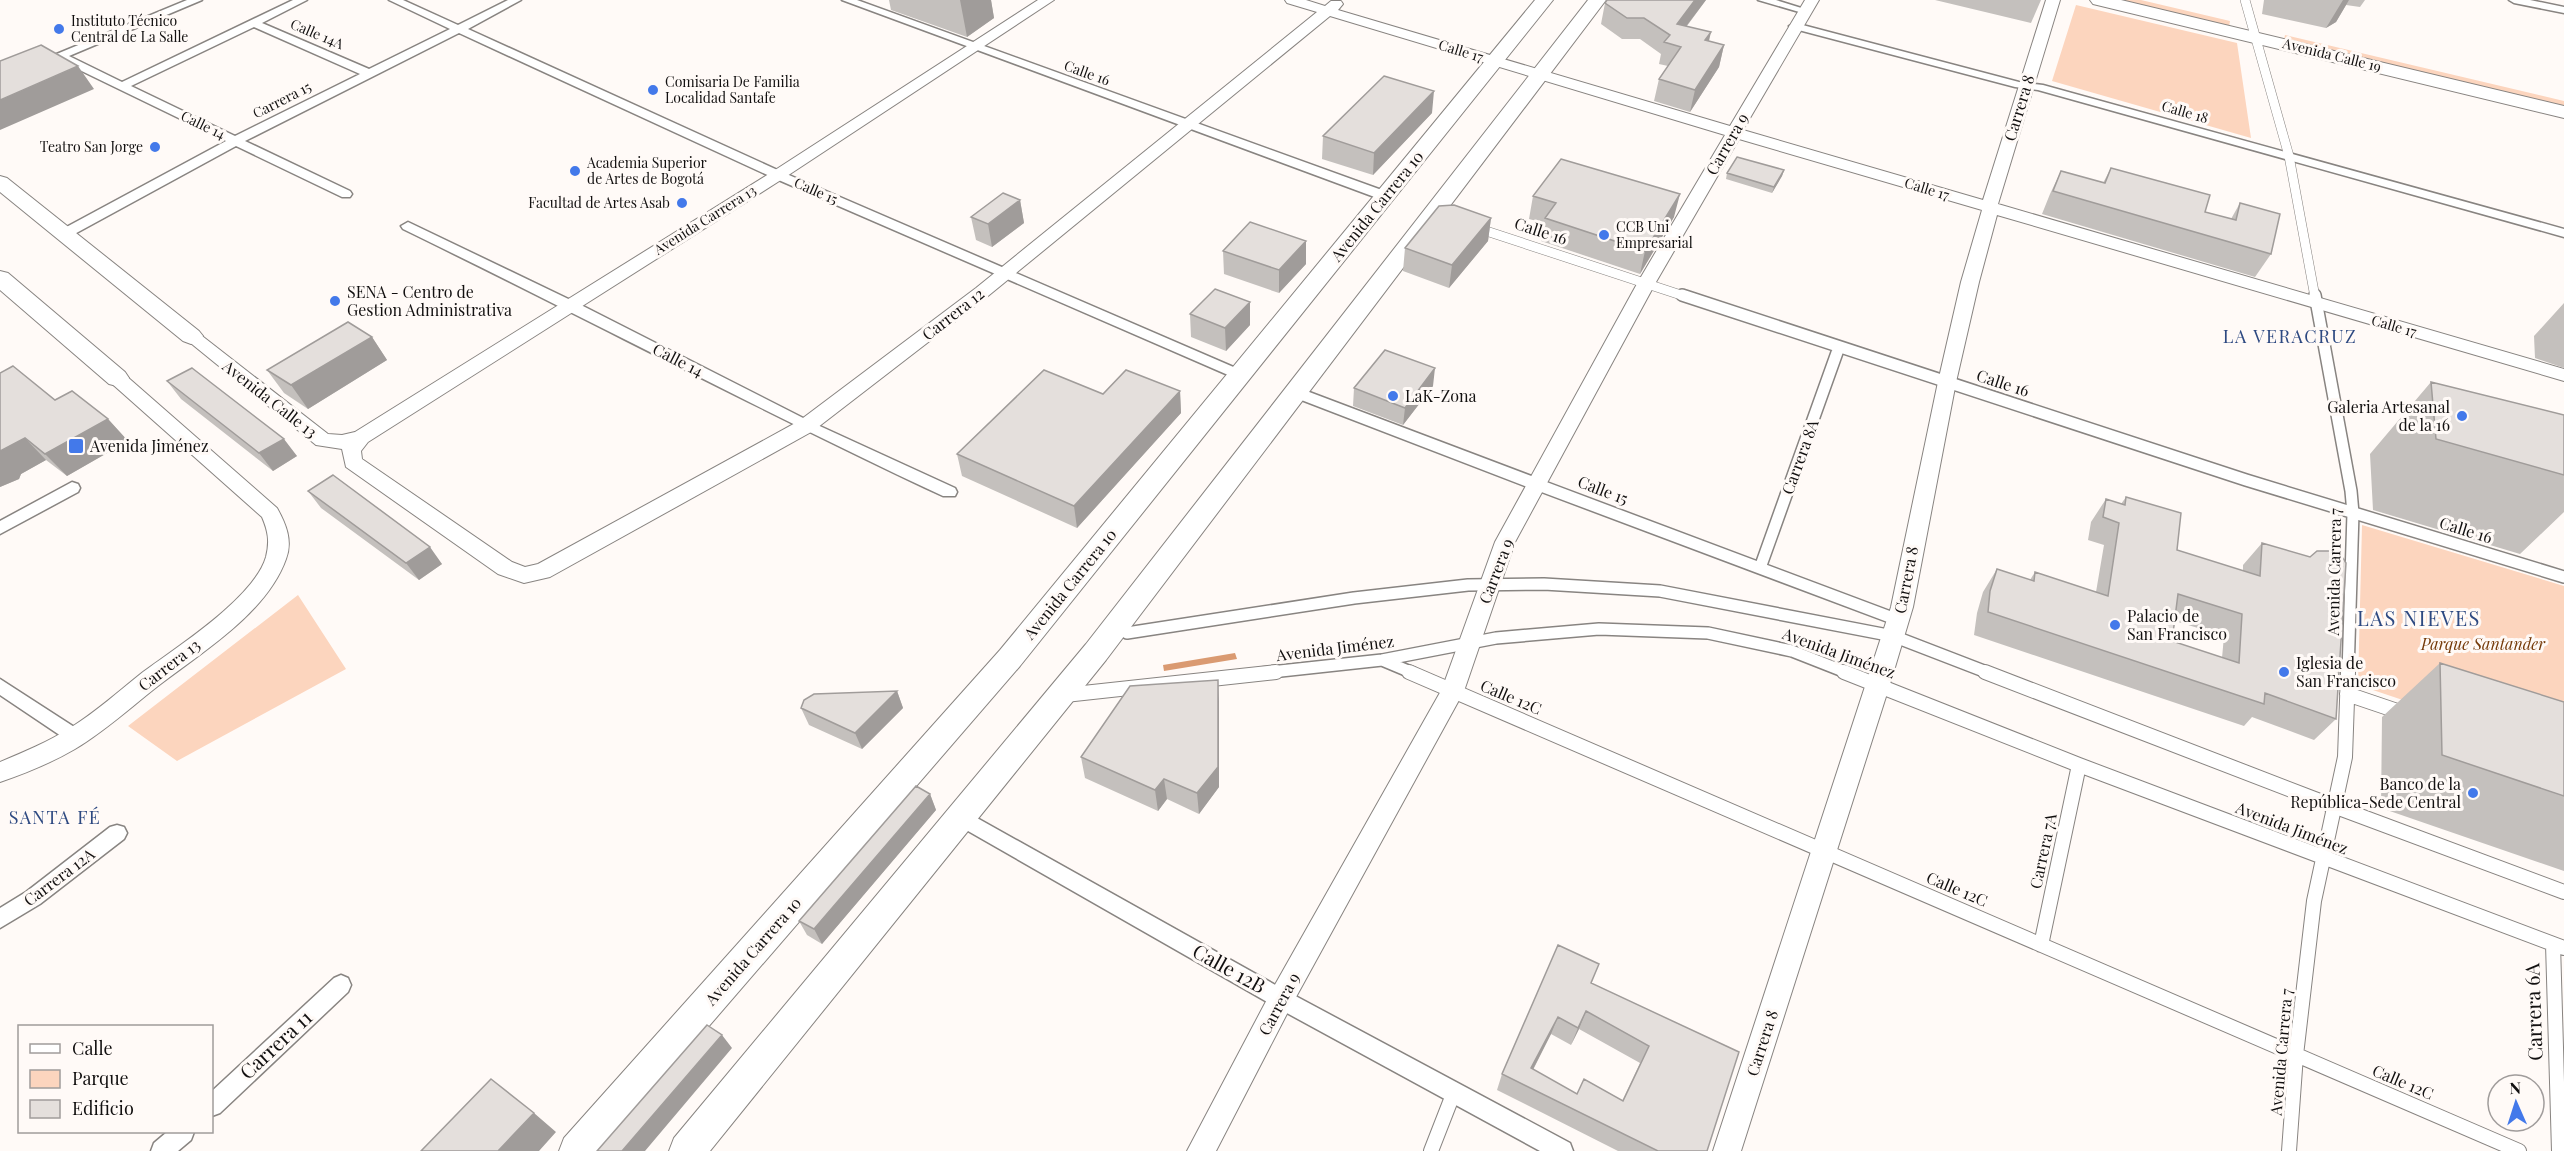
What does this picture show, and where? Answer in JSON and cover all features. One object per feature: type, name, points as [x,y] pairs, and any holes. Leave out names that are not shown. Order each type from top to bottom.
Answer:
[{"type":"main road","name":"Avenida Carrera 10","points":[[577,1151],[1000,669],[1544,0]]},
{"type":"main road","points":[[687,1151],[1060,696],[1296,392],[1448,218],[1539,75],[1597,0]]},
{"type":"main road","name":"Avenida Calle 19","points":[[2099,0],[2254,30],[2564,97]]},
{"type":"main road","name":"Avenida Calle 19","points":[[2156,0],[2254,30],[2564,111]]},
{"type":"main road","name":"Avenida Calle 13","points":[[0,183],[191,336]]},
{"type":"main road","points":[[0,278],[117,378]]},
{"type":"street","points":[[40,64],[197,0]]},
{"type":"street","points":[[122,86],[302,0]]},
{"type":"street","name":"Calle 15","points":[[394,0],[614,98],[778,175],[1240,375]]},
{"type":"street","name":"Carrera 15","points":[[64,234],[235,141],[516,0]]},
{"type":"street","name":"Calle 16","points":[[847,0],[1385,196]]},
{"type":"street","name":"Avenida Carrera 13","points":[[361,437],[778,175],[1047,0]]},
{"type":"street","name":"Calle 17","points":[[1292,0],[1335,5],[1539,75],[2564,375]]},
{"type":"street","points":[[1763,0],[1809,5]]},
{"type":"street","name":"Carrera 8","points":[[1727,1151],[1879,684],[1970,282],[1991,208],[1990,204],[2053,0]]},
{"type":"street","name":"Avenida Carrera 7","points":[[2244,0],[2289,156],[2351,491],[2353,513],[2345,757],[2314,901],[2296,1055],[2289,1151]]},
{"type":"street","points":[[2514,0],[2564,10]]},
{"type":"street","name":"Carrera 12","points":[[361,437],[351,450],[353,462],[505,568],[520,575],[543,571],[806,426],[1004,273],[1335,5]]},
{"type":"street","name":"Carrera 9","points":[[1201,1151],[1281,999],[1453,691],[1468,642],[1505,542],[1647,282],[1809,5]]},
{"type":"street","name":"Calle 14A","points":[[254,23],[369,73]]},
{"type":"street","name":"Calle 18","points":[[1796,26],[2008,82],[2027,84],[2564,233]]},
{"type":"street","name":"Calle 14","points":[[60,56],[346,194]]},
{"type":"street","name":"Calle 16","points":[[1448,218],[2246,480],[2564,577]]},
{"type":"street","name":"Calle 14","points":[[408,226],[570,305],[806,426],[950,492]]},
{"type":"street","name":"Avenida Calle 13","points":[[191,336],[323,440],[342,442],[361,437]]},
{"type":"street","name":"Carrera 8A","points":[[1760,568],[1839,347]]},
{"type":"street","name":"Carrera 13","points":[[0,772],[32,760],[76,737],[219,627],[256,592],[276,559],[281,534],[277,522],[270,513],[117,378]]},
{"type":"street","name":"Calle 15","points":[[1296,392],[1760,568],[1890,630]]},
{"type":"street","points":[[0,528],[72,488]]},
{"type":"street","points":[[1127,633],[1354,598],[1468,585],[1544,584],[1660,591],[1890,630],[2334,806],[2564,892]]},
{"type":"street","name":"Avenida Jiménez","points":[[1060,696],[1382,660],[1468,642],[1599,629],[1708,633],[1792,651],[2079,765],[2559,946]]},
{"type":"street","name":"Calle 12C","points":[[1382,660],[2518,1151]]},
{"type":"street","points":[[0,686],[76,737]]},
{"type":"street","points":[[2347,694],[2423,719]]},
{"type":"street","name":"Carrera 7A","points":[[2042,945],[2079,765]]},
{"type":"street","name":"Calle 12B","points":[[961,818],[1281,999],[1562,1151]]},
{"type":"street","name":"Carrera 12A","points":[[0,919],[33,898],[117,833]]},
{"type":"street","name":"Carrera 6A","points":[[2559,946],[2559,1151]]},
{"type":"street","name":"Carrera 11","points":[[213,1104],[341,985]]},
{"type":"street","points":[[1431,1151],[1454,1092]]},
{"type":"street","points":[[162,1151],[181,1133]]},
{"type":"green space","points":[[2116,0],[2141,0],[2230,21],[2229,27]]},
{"type":"green space","points":[[2076,5],[2237,43],[2251,138],[2052,81]]},
{"type":"green space","points":[[2285,35],[2564,101],[2564,107],[2284,40]]},
{"type":"green space","name":"Parque Santander","points":[[2362,525],[2564,586],[2564,754],[2358,685]]},
{"type":"green space","points":[[298,595],[346,669],[177,761],[128,726]]},
{"type":"shaded area","points":[[1235,653],[1237,659],[1164,671],[1163,665]]},
{"type":"building","points":[[1607,0],[1695,0],[1677,24],[1711,32],[1705,40],[1724,45],[1695,90],[1659,79],[1681,47],[1664,42],[1670,35],[1644,18],[1627,18],[1605,3]]},
{"type":"building","points":[[41,45],[78,66],[0,100],[0,61]]},
{"type":"building","points":[[1384,76],[1434,91],[1374,153],[1323,136]]},
{"type":"building","points":[[1737,157],[1784,170],[1774,187],[1727,173]]},
{"type":"building","points":[[1561,159],[1680,194],[1645,251],[1545,218],[1556,203],[1533,196]]},
{"type":"building","points":[[2111,168],[2210,195],[2205,212],[2236,220],[2240,203],[2280,214],[2271,254],[2053,191],[2061,171],[2105,183]]},
{"type":"building","points":[[1003,193],[1020,200],[988,224],[971,217]]},
{"type":"building","points":[[1454,205],[1491,218],[1452,265],[1405,248],[1439,206]]},
{"type":"building","points":[[1250,222],[1306,241],[1279,270],[1223,251]]},
{"type":"building","points":[[1215,289],[1250,302],[1225,328],[1190,314]]},
{"type":"building","points":[[348,322],[372,337],[291,385],[267,370]]},
{"type":"building","points":[[1385,350],[1435,368],[1405,408],[1354,388]]},
{"type":"building","points":[[13,366],[55,400],[72,391],[108,419],[45,454],[25,438],[0,451],[0,373]]},
{"type":"building","points":[[192,368],[284,439],[259,453],[167,381]]},
{"type":"building","points":[[1044,370],[1103,394],[1126,370],[1180,391],[1074,506],[957,454]]},
{"type":"building","points":[[2431,382],[2564,415],[2564,475],[2436,439]]},
{"type":"building","points":[[333,475],[430,547],[406,563],[308,491]]},
{"type":"building","points":[[2126,497],[2181,513],[2177,550],[2260,576],[2262,543],[2310,557],[2317,551],[2330,551],[2343,558],[2346,563],[2336,719],[2265,693],[2264,704],[1988,612],[1990,591],[1997,569],[2034,581],[2035,572],[2108,596],[2119,523],[2103,517],[2106,499],[2125,505]],"holes":[[[2178,594],[2242,614],[2239,663],[2172,641]]]},
{"type":"building","points":[[2440,663],[2564,702],[2564,796],[2442,755]]},
{"type":"building","points":[[1218,680],[1218,767],[1197,793],[1164,779],[1155,790],[1081,757],[1130,686]]},
{"type":"building","points":[[897,691],[855,733],[801,708],[804,700],[814,694]]},
{"type":"building","points":[[916,786],[930,794],[814,929],[799,921]]},
{"type":"building","points":[[1558,945],[1599,964],[1591,983],[1739,1052],[1707,1151],[1658,1151],[1502,1074]],"holes":[[[1586,1011],[1649,1046],[1623,1101],[1584,1079],[1577,1094],[1531,1068],[1558,1017],[1578,1028]]]},
{"type":"building","points":[[707,1025],[722,1035],[622,1151],[597,1151]]},
{"type":"building","points":[[491,1079],[534,1113],[498,1151],[421,1151]]},
{"type":"place","name":"Instituto Técnico Central de La Salle","points":[[59,29]]},
{"type":"place","name":"Comisaria De Familia Localidad Santafe","points":[[653,90]]},
{"type":"place","name":"Teatro San Jorge","points":[[155,147]]},
{"type":"place","name":"Academia Superior de Artes de Bogotá","points":[[575,171]]},
{"type":"place","name":"Facultad de Artes Asab","points":[[682,203]]},
{"type":"place","name":"CCB Uni Empresarial","points":[[1604,235]]},
{"type":"place","name":"SENA - Centro de Gestion Administrativa","points":[[335,301]]},
{"type":"place","name":"LaK-Zona","points":[[1393,396]]},
{"type":"place","name":"Galeria Artesanal de la 16","points":[[2462,416]]},
{"type":"place","name":"Avenida Jiménez","points":[[76,446]]},
{"type":"place","name":"Palacio de San Francisco","points":[[2115,625]]},
{"type":"place","name":"Iglesia de San Francisco","points":[[2284,672]]},
{"type":"place","name":"Banco de la República-Sede Central","points":[[2473,793]]},
{"type":"district","name":"LA VERACRUZ","points":[[2290,337]]},
{"type":"district","name":"LAS NIEVES","points":[[2419,619]]},
{"type":"district","name":"SANTA FÉ","points":[[55,818]]}]
